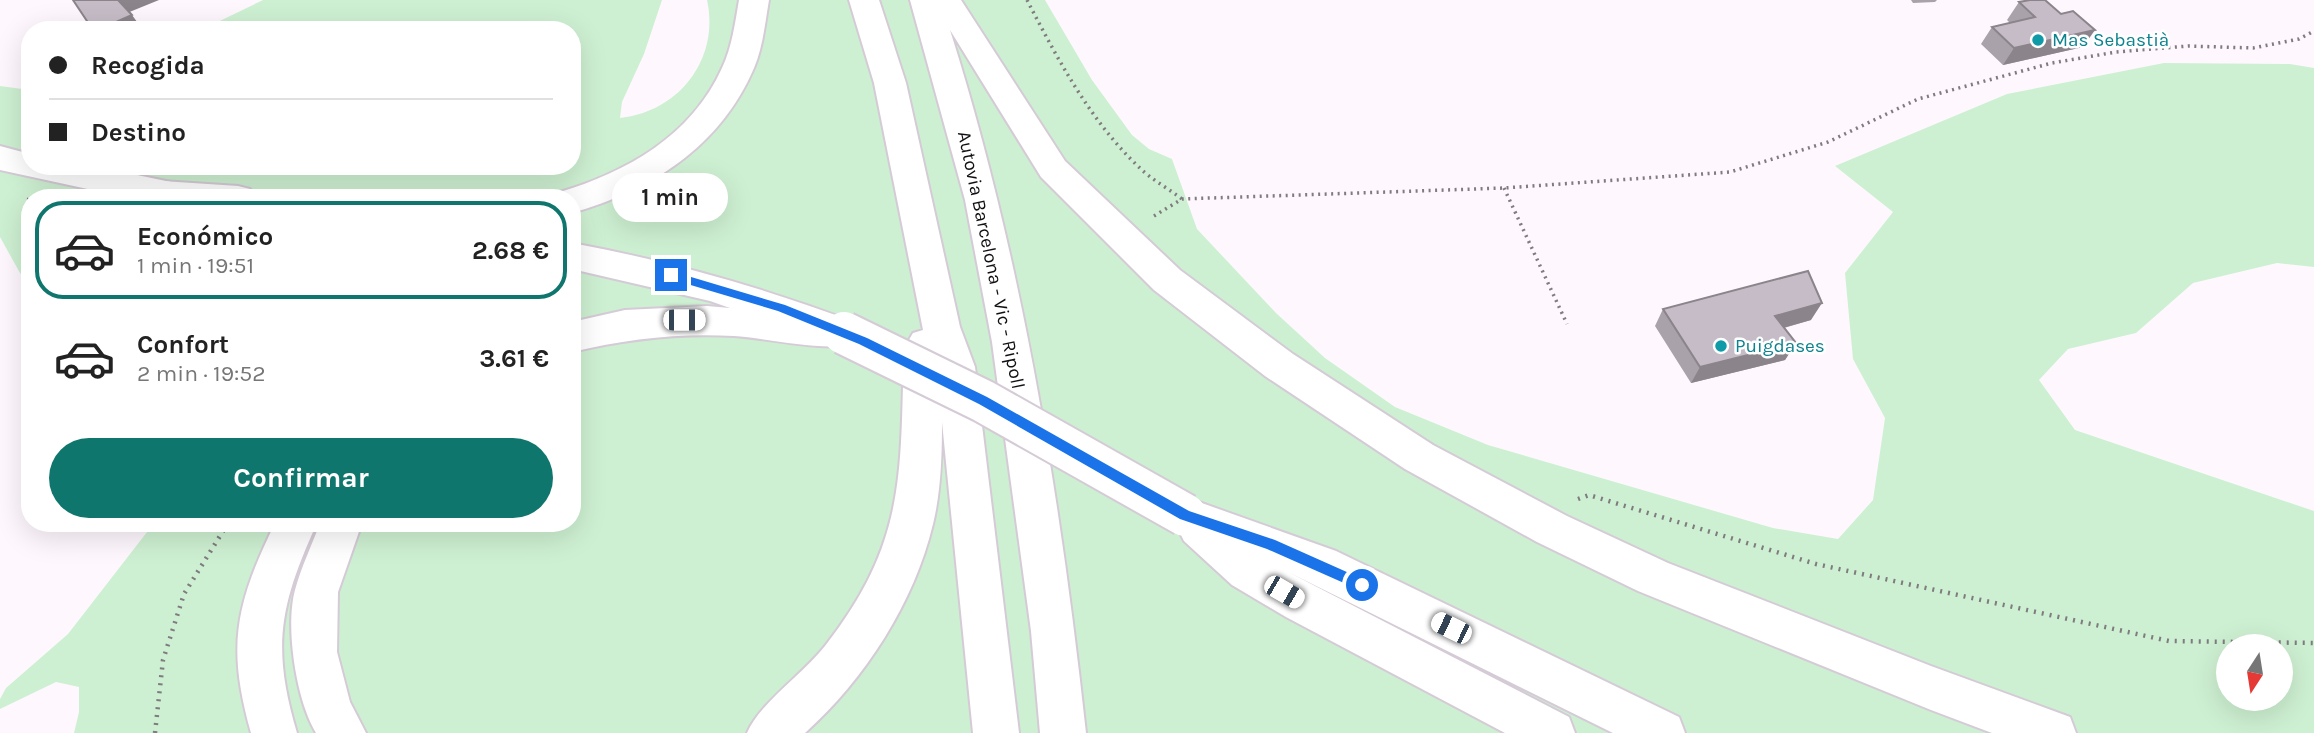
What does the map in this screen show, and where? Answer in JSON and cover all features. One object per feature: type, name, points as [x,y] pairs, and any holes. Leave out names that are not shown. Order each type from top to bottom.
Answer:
[{"type":"main road","points":[[581,198],[611,188],[643,172],[670,155],[692,135],[711,113],[738,69],[747,43],[754,0]]},
{"type":"main road","points":[[864,0],[890,83],[941,327],[956,367],[996,733]]},
{"type":"main road","name":"Autovia Barcelona - Vic - Ripoll","points":[[925,0],[982,200],[1012,342],[1053,631],[1063,733]]},
{"type":"main road","points":[[946,0],[1053,169],[1167,280],[1279,365],[1408,450],[1552,529],[1691,592],[1931,688],[2053,733]]},
{"type":"main road","points":[[0,158],[21,163]]},
{"type":"main road","points":[[76,175],[146,189]]},
{"type":"main road","points":[[581,258],[651,270],[711,286],[781,308],[844,333],[983,401],[1203,522],[1274,565],[1523,693],[1550,710],[1571,733]]},
{"type":"main road","points":[[581,335],[625,325],[684,320],[750,321],[844,333]]},
{"type":"main road","points":[[770,733],[800,709],[827,679],[867,624],[897,569],[912,523],[919,476],[923,348],[941,327]]},
{"type":"main road","points":[[1203,522],[1247,571],[1302,603],[1552,733]]},
{"type":"main road","points":[[1203,522],[1321,565],[1662,733]]},
{"type":"main road","points":[[274,733],[258,658],[272,581],[292,532]]},
{"type":"main road","points":[[338,532],[316,592],[314,652],[329,711],[343,733]]},
{"type":"path","points":[[1027,0],[1045,38],[1097,118],[1142,170],[1182,199],[1504,188],[1730,172],[1828,142],[1918,99],[2052,63],[2116,52],[2164,48],[2253,48],[2299,39],[2314,31]]},
{"type":"path","points":[[1504,188],[1567,324]]},
{"type":"path","points":[[1552,529],[1566,503],[1589,495],[1816,564],[2169,642],[2314,643]]},
{"type":"path","points":[[155,733],[163,660],[184,594],[222,532]]},
{"type":"green space","points":[[263,0],[662,0],[644,54],[622,102],[620,118],[641,114],[660,105],[677,94],[690,79],[701,62],[707,42],[707,0],[1045,0],[1092,80],[1132,135],[1149,149],[1172,159],[1197,229],[1276,313],[1325,358],[1395,407],[1488,445],[1773,528],[1838,539],[1873,500],[1885,418],[1853,359],[1845,273],[1893,212],[1835,166],[2007,94],[2164,63],[2290,64],[2314,68],[2314,267],[2277,263],[2193,283],[2136,333],[2068,349],[2039,380],[2075,430],[2314,511],[2314,733],[74,733],[79,712],[79,687],[56,682],[0,709],[0,699],[6,688],[68,634],[147,532],[581,532],[581,189],[21,189],[21,274],[0,237],[0,86],[21,89],[21,175],[581,175],[581,21],[220,21]]},
{"type":"building","points":[[73,0],[118,0],[132,15],[118,21],[87,21]]},
{"type":"building","points":[[2045,0],[2061,14],[2073,11],[2095,30],[2014,48],[1992,27],[2035,17],[2019,2]]},
{"type":"building","name":"Puigdases","points":[[1808,271],[1822,303],[1775,316],[1796,343],[1700,367],[1663,309]]},
{"type":"place","name":"Mas Sebastià","points":[[2038,40]]},
{"type":"place","name":"Puigdases","points":[[1721,346]]},
{"type":"route","points":[[671,275],[781,308],[863,341],[983,401],[1185,515],[1270,544],[1362,585]]}]
